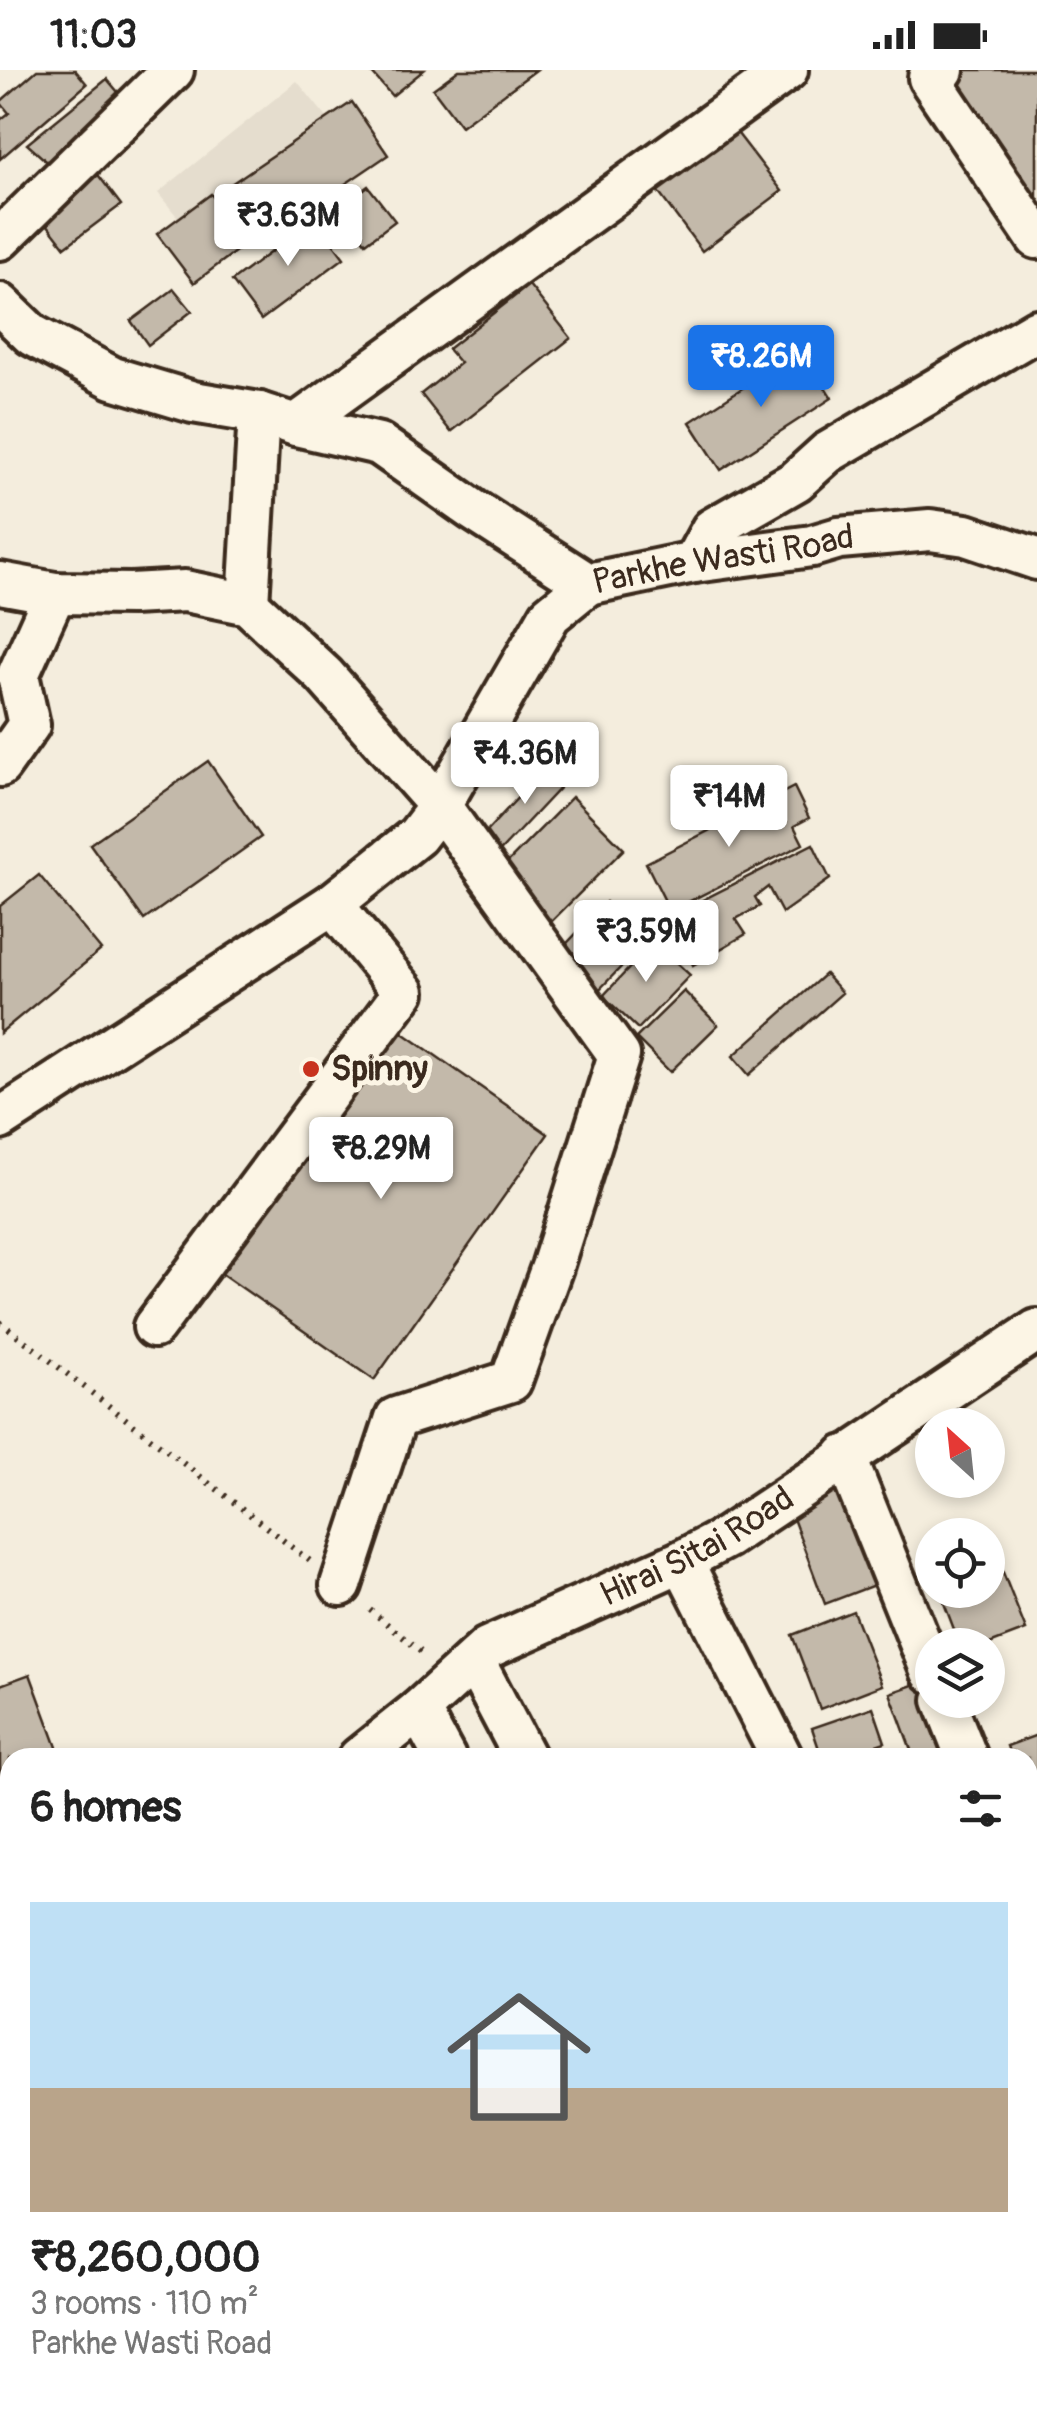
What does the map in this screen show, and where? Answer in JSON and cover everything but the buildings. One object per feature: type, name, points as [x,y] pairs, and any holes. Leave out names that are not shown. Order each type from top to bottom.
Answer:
[{"type":"street","points":[[0,239],[173,70]]},
{"type":"street","points":[[248,604],[277,419],[788,70]]},
{"type":"street","points":[[943,70],[929,78],[1037,238]]},
{"type":"street","name":"Parkhe Wasti Road","points":[[0,304],[32,335],[113,378],[193,402],[379,444],[588,584],[694,562],[812,546],[839,538],[930,530],[1027,546]]},
{"type":"street","points":[[694,562],[712,528],[796,481],[827,453],[1037,330]]},
{"type":"street","points":[[0,583],[54,592],[185,591],[248,604],[324,675],[440,806],[619,1055],[552,1267],[511,1381],[396,1418],[341,1585]]},
{"type":"street","points":[[0,1119],[332,904],[417,836],[440,806],[550,615],[588,584]]},
{"type":"street","points":[[0,766],[29,726],[18,676],[54,592]]},
{"type":"street","points":[[154,1327],[404,992],[332,904]]},
{"type":"street","name":"Hirai Sitai Road","points":[[372,1748],[487,1648],[682,1561],[726,1537],[1037,1330]]},
{"type":"street","points":[[846,1456],[915,1629]]},
{"type":"street","points":[[682,1561],[777,1748]]},
{"type":"street","points":[[464,1670],[518,1748]]},
{"type":"street","points":[[419,1710],[439,1748]]},
{"type":"street","points":[[951,1718],[963,1748]]},
{"type":"path","points":[[0,1322],[341,1585],[464,1670]]},
{"type":"shaded area","points":[[297,81],[328,119],[189,231],[158,193]]},
{"type":"place","name":"Spinny","points":[[311,1069]]}]
